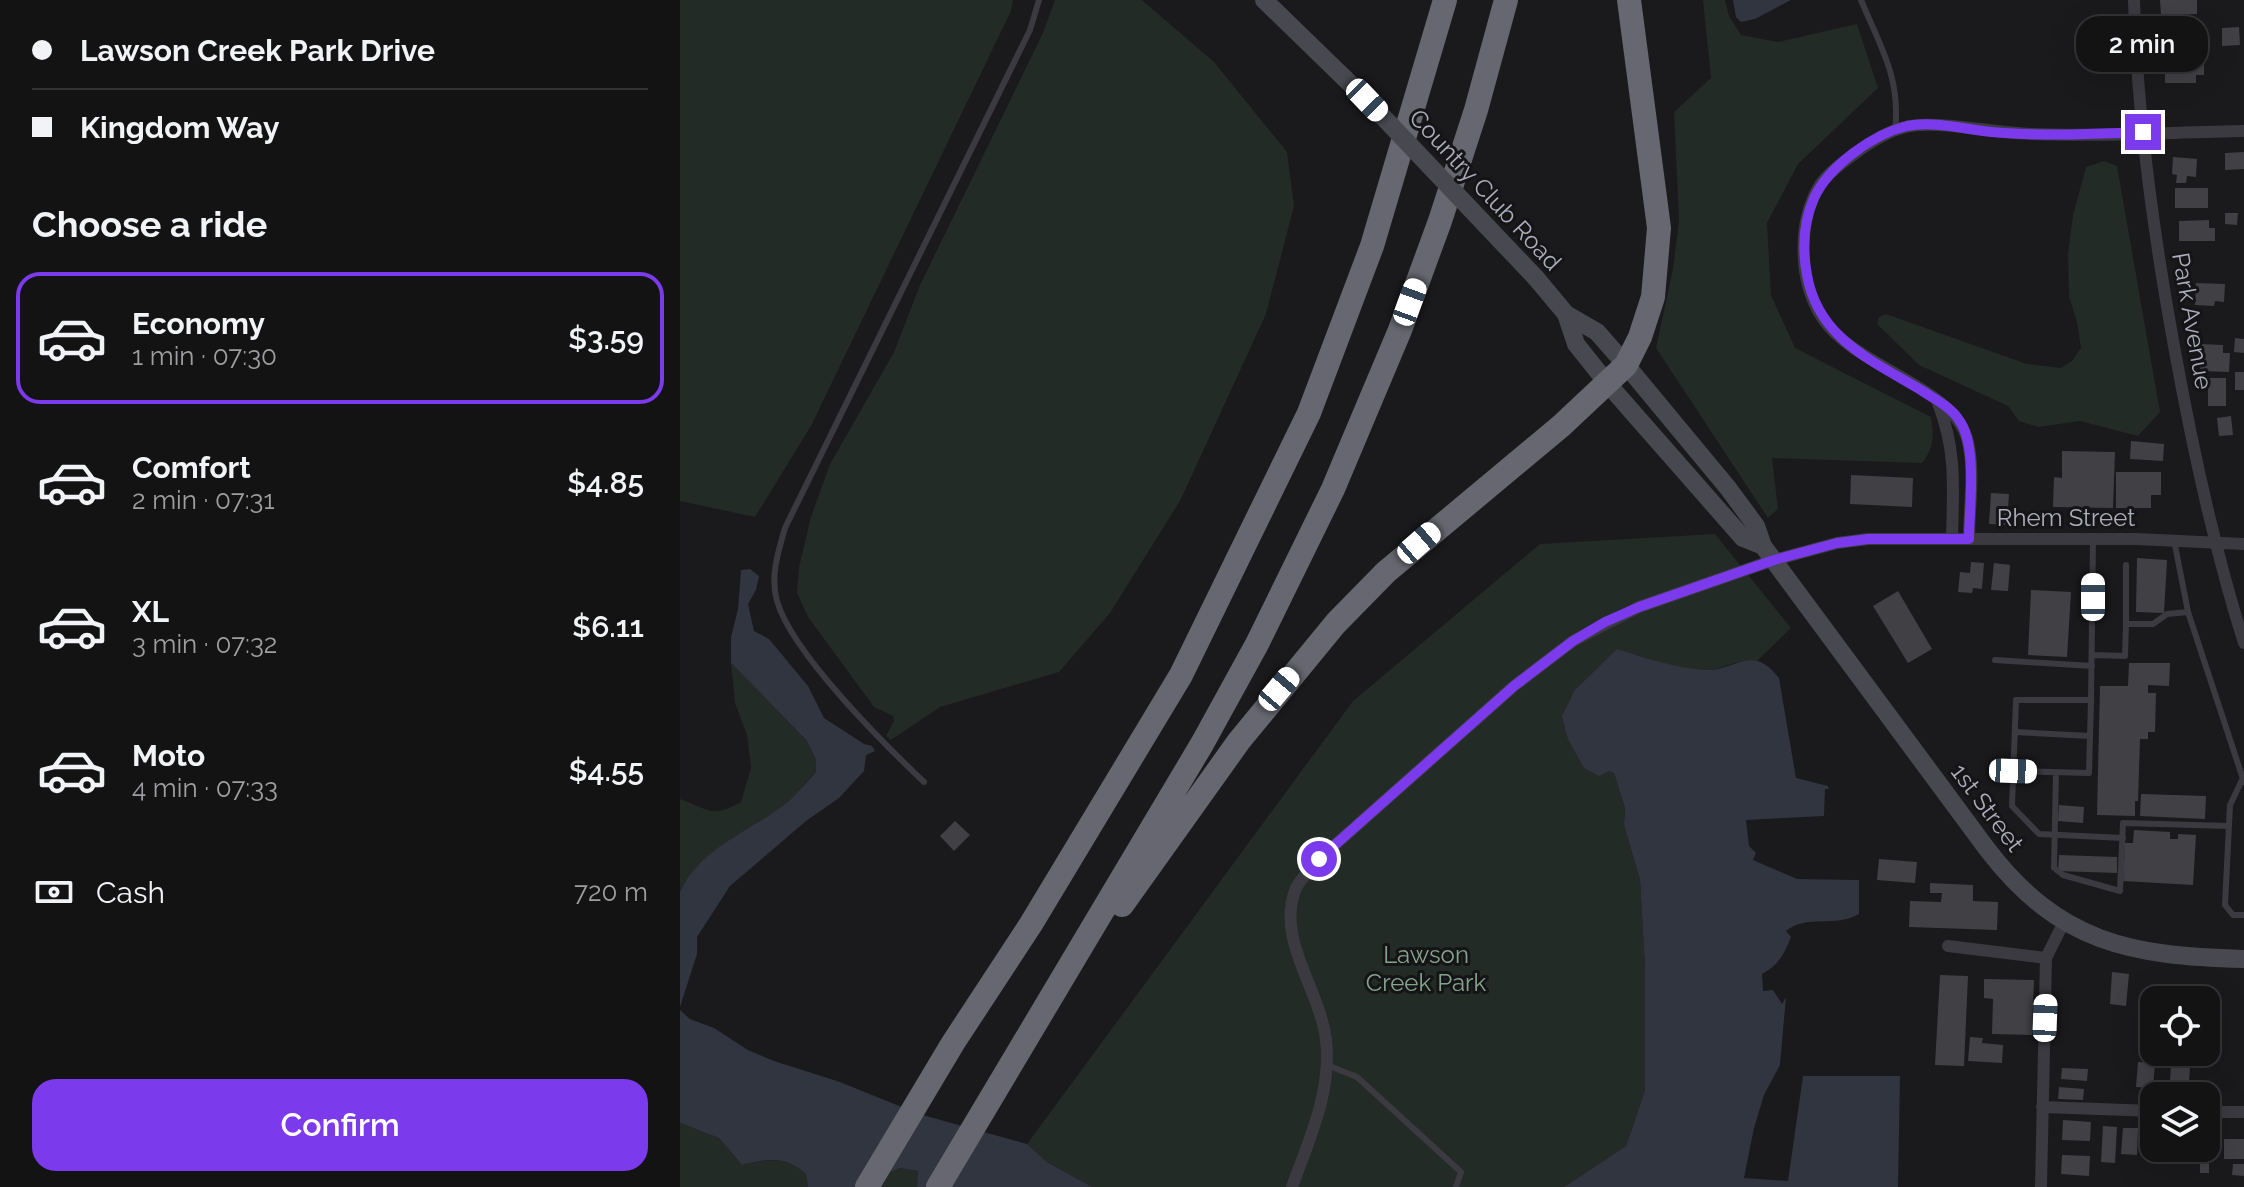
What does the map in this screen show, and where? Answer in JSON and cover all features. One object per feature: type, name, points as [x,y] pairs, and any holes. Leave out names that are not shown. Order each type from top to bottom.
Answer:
[{"type":"highway","points":[[1372,246],[1396,147],[1438,0]]},
{"type":"highway","points":[[867,1187],[1181,675],[1309,413],[1372,246],[1445,0]]},
{"type":"highway","points":[[1026,1041],[1202,744],[1257,644],[1333,489],[1400,330],[1440,221],[1476,110],[1506,0]]},
{"type":"highway","points":[[938,1187],[1026,1041],[1239,741],[1336,623],[1386,572],[1561,426],[1626,365],[1640,337],[1653,297],[1659,240],[1657,201],[1629,0]]},
{"type":"main road","name":"Country Club Road","points":[[1264,0],[1367,100],[1536,278],[1566,314],[1597,332],[1728,488],[1756,526],[1769,553]]},
{"type":"main road","name":"Country Club Road","points":[[1566,314],[1576,344],[1607,383],[1743,538],[1769,553]]},
{"type":"main road","name":"1st Street","points":[[1769,553],[2001,867],[2033,900],[2064,922],[2113,943],[2151,953],[2244,959]]},
{"type":"street","name":"Park Avenue","points":[[2134,0],[2143,132],[2160,269],[2192,447],[2215,544],[2244,643]]},
{"type":"street","points":[[1969,539],[1968,442],[1959,420],[1937,400],[1845,344],[1823,318],[1810,292],[1804,259],[1805,219],[1821,184],[1849,158],[1881,136],[1909,126],[1932,125],[2047,135],[2244,131]]},
{"type":"street","points":[[1937,400],[1948,429],[1953,455],[1952,538]]},
{"type":"street","name":"Rhem Street","points":[[1292,1187],[1317,1119],[1327,1078],[1326,1040],[1318,1004],[1294,942],[1289,914],[1297,886],[1319,859],[1514,686],[1573,641],[1639,607],[1769,553],[1837,543],[1868,539],[1952,538],[2174,540],[2244,544]]},
{"type":"street","points":[[2041,1187],[2046,958],[2064,922]]},
{"type":"street","points":[[1948,946],[2046,958]]},
{"type":"street","points":[[2042,1107],[2140,1110]]},
{"type":"street","points":[[2220,1112],[2244,1112]]},
{"type":"lane","points":[[924,782],[888,748],[814,662],[790,629],[776,600],[775,564],[785,528],[1030,30],[1039,0]]},
{"type":"lane","points":[[1861,0],[1895,81],[1898,104],[1895,131]]},
{"type":"lane","points":[[2013,771],[2089,773],[2093,540]]},
{"type":"lane","points":[[2174,540],[2188,612],[2243,781],[2230,805],[2225,905],[2233,915],[2244,915]]},
{"type":"lane","points":[[2093,655],[2125,656],[2126,565]]},
{"type":"lane","points":[[2126,624],[2153,624],[2167,614],[2188,612]]},
{"type":"lane","points":[[1995,660],[2092,666]]},
{"type":"lane","points":[[2091,700],[2016,700],[2012,806],[2039,834],[2123,838]]},
{"type":"lane","points":[[2015,732],[2090,736]]},
{"type":"lane","points":[[2056,773],[2054,868],[2063,875],[2120,891],[2123,823],[2229,826]]},
{"type":"lane","points":[[1327,1065],[1357,1077],[1461,1172],[1456,1187]]},
{"type":"green space","points":[[680,0],[1013,0],[1011,11],[811,426],[755,517],[680,501]]},
{"type":"green space","points":[[1055,0],[1142,0],[1214,62],[1287,152],[1294,206],[1266,314],[1180,501],[1110,613],[1059,672],[940,707],[891,740],[886,736],[894,721],[893,716],[874,707],[808,617],[797,593],[799,567],[811,517],[830,464],[894,352],[920,285],[1042,35]]},
{"type":"green space","points":[[1703,0],[1725,0],[1729,16],[1741,35],[1778,42],[1857,24],[1878,88],[1798,164],[1767,223],[1771,295],[1795,348],[1931,417],[1932,424],[1931,447],[1922,463],[1772,458],[1778,509],[1768,518],[1656,348],[1673,269],[1679,221],[1674,112],[1711,78]]},
{"type":"green space","points":[[2104,161],[2117,166],[2160,412],[2138,436],[2080,421],[2038,427],[2019,421],[2008,406],[1919,365],[1877,324],[1879,317],[1886,314],[2027,364],[2061,368],[2072,361],[2081,348],[2069,296],[2068,254],[2073,215],[2086,167]]},
{"type":"green space","name":"Lawson Creek Park","points":[[1715,534],[1791,628],[1757,661],[1738,662],[1709,670],[1676,666],[1617,649],[1609,771],[1614,773],[1625,808],[1624,825],[1640,880],[1645,967],[1645,1090],[1626,1146],[1564,1187],[1092,1187],[1047,1162],[1027,1144],[1353,701],[1540,544]]},
{"type":"green space","points":[[731,663],[807,741],[816,760],[816,772],[790,800],[729,840],[701,863],[680,892],[680,799],[710,811],[731,807],[741,802],[751,768],[747,735],[735,703]]},
{"type":"green space","points":[[680,1123],[719,1138],[742,1165],[768,1160],[799,1168],[806,1174],[808,1187],[680,1187]]},
{"type":"green space","points":[[900,1168],[918,1171],[917,1187],[855,1187]]},
{"type":"shaded area","points":[[1733,0],[1791,0],[1755,19],[1741,22],[1736,17]]},
{"type":"shaded area","points":[[750,569],[759,576],[748,604],[754,631],[769,639],[808,686],[824,718],[872,746],[875,751],[866,755],[864,771],[839,798],[806,821],[730,886],[697,937],[697,954],[680,1007],[680,892],[689,876],[714,851],[790,800],[816,772],[816,760],[807,741],[731,663],[731,637],[738,609],[741,570]]},
{"type":"shaded area","points":[[1617,649],[1693,669],[1715,669],[1751,660],[1769,667],[1779,678],[1796,778],[1828,786],[1829,789],[1825,789],[1824,816],[1746,820],[1749,846],[1756,853],[1753,860],[1797,879],[1859,880],[1859,914],[1841,920],[1794,926],[1786,931],[1791,937],[1780,958],[1762,974],[1763,991],[1773,990],[1782,1004],[1786,997],[1780,1065],[1764,1095],[1744,1178],[1788,1181],[1803,1076],[1900,1076],[1898,1187],[1564,1187],[1626,1146],[1645,1090],[1645,967],[1640,880],[1624,825],[1625,808],[1614,773],[1609,771],[1599,776],[1584,768],[1568,739],[1562,716],[1575,690]]},
{"type":"shaded area","points":[[680,1010],[690,1019],[714,1028],[748,1050],[774,1061],[840,1082],[919,1114],[1027,1144],[1047,1162],[1092,1187],[917,1187],[918,1171],[900,1168],[855,1187],[808,1187],[806,1174],[783,1161],[768,1160],[742,1165],[719,1138],[680,1123]]},
{"type":"building","points":[[2160,0],[2197,0],[2197,14],[2161,15]]},
{"type":"building","points":[[2239,27],[2240,45],[2222,46],[2222,28]]},
{"type":"building","points":[[2165,60],[2204,60],[2204,75],[2196,75],[2196,83],[2165,83]]},
{"type":"building","points":[[2244,152],[2244,169],[2225,170],[2225,153]]},
{"type":"building","points":[[2173,157],[2197,159],[2196,177],[2187,176],[2186,183],[2176,183],[2177,175],[2172,174]]},
{"type":"building","points":[[2175,188],[2208,188],[2208,208],[2175,208]]},
{"type":"building","points":[[2225,213],[2238,213],[2237,225],[2225,224]]},
{"type":"building","points":[[2209,220],[2209,228],[2215,228],[2215,241],[2179,241],[2179,221]]},
{"type":"building","points":[[2196,283],[2225,284],[2224,302],[2215,301],[2214,306],[2195,305]]},
{"type":"building","points":[[2235,338],[2244,339],[2244,353],[2234,352]]},
{"type":"building","points":[[2201,344],[2223,345],[2223,353],[2230,353],[2229,372],[2200,371]]},
{"type":"building","points":[[2235,372],[2244,372],[2244,390],[2235,390]]},
{"type":"building","points":[[2208,378],[2226,378],[2226,406],[2208,406]]},
{"type":"building","points":[[2231,416],[2233,435],[2219,436],[2217,418]]},
{"type":"building","points":[[2131,441],[2164,444],[2163,461],[2130,459]]},
{"type":"building","points":[[2062,451],[2115,452],[2113,508],[2053,507],[2054,477],[2062,478]]},
{"type":"building","points":[[2116,472],[2161,472],[2161,495],[2151,495],[2151,508],[2116,508]]},
{"type":"building","points":[[1851,475],[1913,478],[1912,507],[1850,504]]},
{"type":"building","points":[[1991,493],[2009,494],[2007,525],[1989,524]]},
{"type":"building","points":[[2137,558],[2167,560],[2164,613],[2136,612]]},
{"type":"building","points":[[1971,562],[1984,563],[1982,589],[1973,588],[1972,593],[1958,592],[1960,572],[1970,573]]},
{"type":"building","points":[[1994,563],[2010,565],[2008,591],[1991,590]]},
{"type":"building","points":[[2031,590],[2071,592],[2067,657],[2028,655]]},
{"type":"building","points":[[1898,591],[1932,649],[1908,663],[1873,606]]},
{"type":"building","points":[[2129,663],[2170,663],[2169,686],[2148,685],[2148,693],[2156,693],[2155,732],[2148,732],[2148,739],[2140,739],[2135,816],[2097,815],[2100,686],[2128,686]]},
{"type":"building","points":[[2141,794],[2206,796],[2205,819],[2140,816]]},
{"type":"building","points":[[2059,805],[2084,807],[2083,823],[2058,821]]},
{"type":"building","points":[[955,821],[970,835],[954,851],[940,836]]},
{"type":"building","points":[[2134,830],[2170,832],[2170,839],[2178,839],[2178,834],[2196,835],[2193,885],[2123,881],[2125,843],[2133,843]]},
{"type":"building","points":[[2059,855],[2117,857],[2117,873],[2058,871]]},
{"type":"building","points":[[1879,859],[1917,862],[1915,883],[1877,880]]},
{"type":"building","points":[[1930,883],[1973,885],[1973,901],[1998,902],[1997,930],[1909,927],[1910,901],[1941,902],[1942,893],[1930,893]]},
{"type":"building","points":[[2112,972],[2129,974],[2126,1006],[2110,1004]]},
{"type":"building","points":[[1940,975],[1968,976],[1964,1066],[1935,1065]]},
{"type":"building","points":[[1984,979],[2034,980],[2032,1035],[1992,1034],[1993,999],[1984,998]]},
{"type":"building","points":[[1970,1037],[1983,1038],[1982,1043],[2003,1045],[2002,1063],[1968,1061]]},
{"type":"building","points":[[2138,1062],[2140,1066],[2155,1066],[2153,1082],[2140,1082],[2140,1087],[2136,1087]]},
{"type":"building","points":[[2171,1066],[2190,1067],[2189,1082],[2170,1082]]},
{"type":"building","points":[[2062,1068],[2088,1069],[2087,1081],[2061,1079]]},
{"type":"building","points":[[2059,1087],[2084,1089],[2083,1100],[2058,1099]]},
{"type":"building","points":[[2063,1120],[2091,1122],[2090,1141],[2062,1140]]},
{"type":"building","points":[[2103,1126],[2117,1127],[2115,1163],[2101,1162]]},
{"type":"building","points":[[2123,1128],[2138,1128],[2137,1155],[2121,1154]]},
{"type":"building","points":[[2224,1139],[2244,1139],[2244,1159],[2224,1159]]},
{"type":"building","points":[[2062,1155],[2090,1156],[2089,1176],[2061,1174]]},
{"type":"building","points":[[2200,1162],[2209,1162],[2209,1173],[2200,1173]]},
{"type":"building","points":[[2233,1164],[2244,1164],[2244,1176],[2232,1175]]},
{"type":"route","points":[[1319,859],[1514,686],[1543,662],[1605,622],[1639,607],[1809,549],[1868,539],[1969,539],[1970,461],[1968,442],[1959,420],[1937,400],[1845,344],[1823,318],[1810,292],[1804,259],[1805,219],[1821,184],[1849,158],[1881,136],[1909,126],[2062,135],[2143,132]]}]
